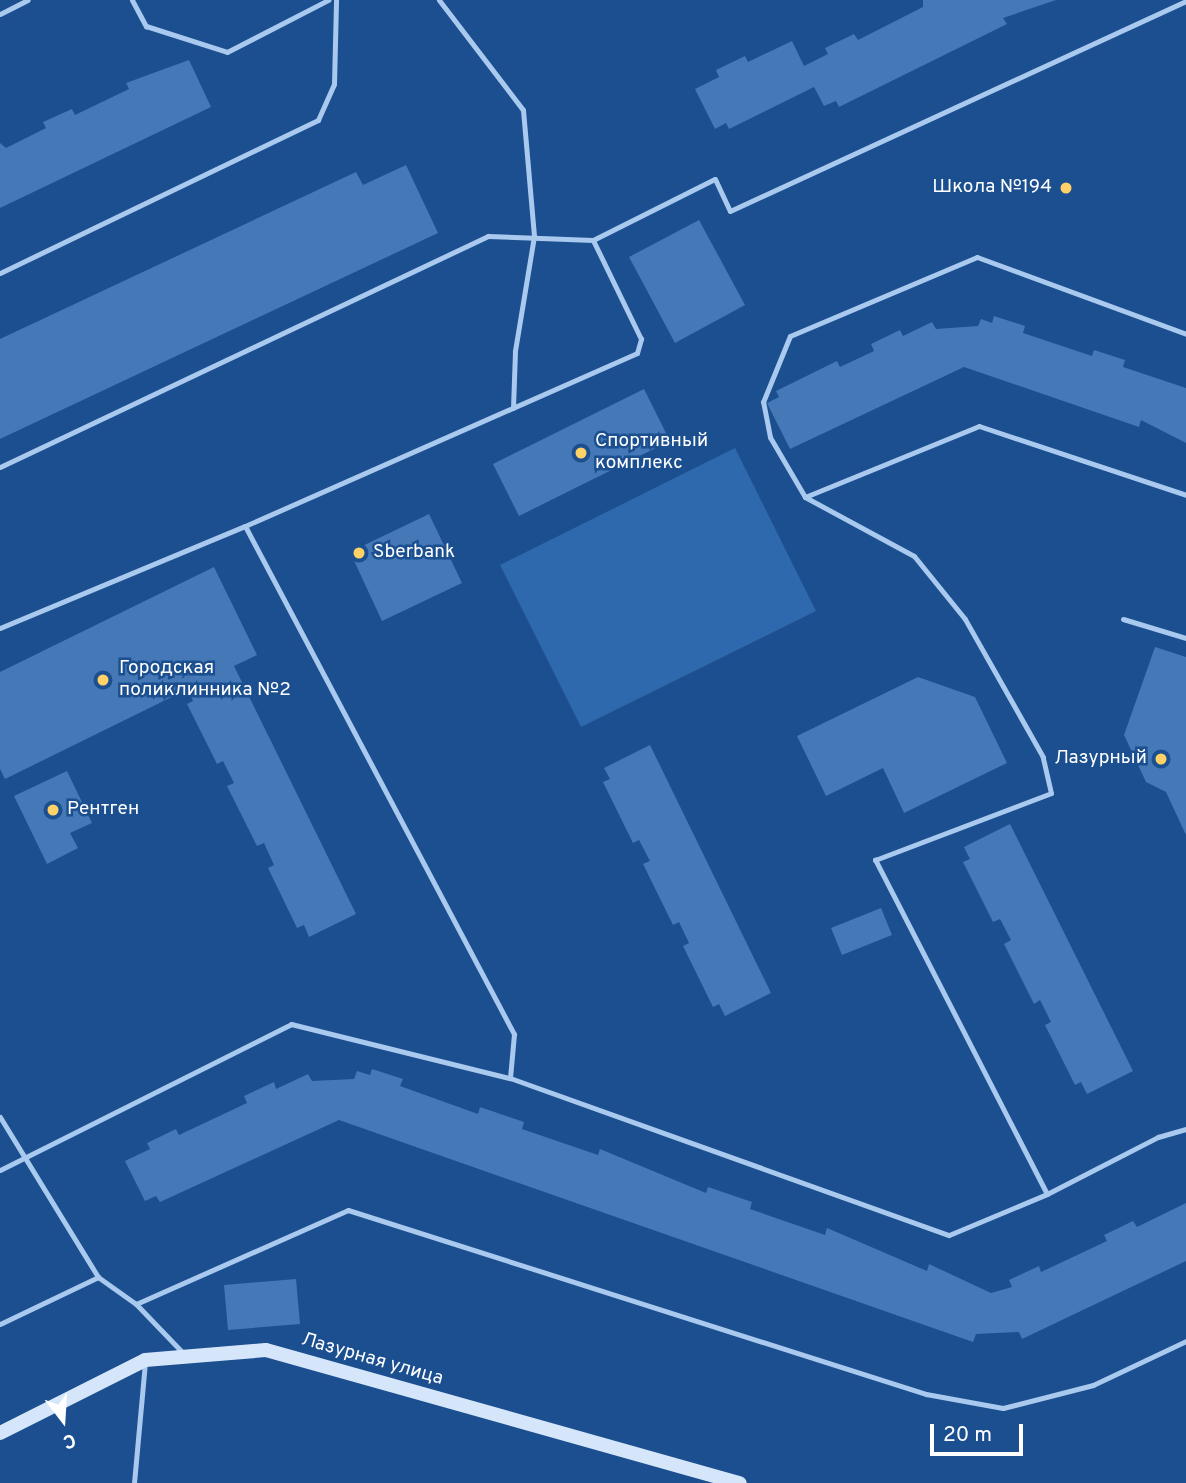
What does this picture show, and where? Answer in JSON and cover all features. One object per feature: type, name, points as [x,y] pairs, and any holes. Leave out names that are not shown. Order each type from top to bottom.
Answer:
[{"type":"street","name":"Лазурная улица","points":[[0,1433],[145,1360],[265,1350],[740,1483]]},
{"type":"lane","points":[[0,14],[27,0]]},
{"type":"lane","points":[[132,0],[146,26],[227,52],[328,0]]},
{"type":"lane","points":[[0,273],[318,120],[334,84],[335,0]]},
{"type":"lane","points":[[439,0],[523,110],[534,236],[515,351],[513,408]]},
{"type":"lane","points":[[0,467],[488,236],[593,240],[715,179],[730,211],[1186,1]]},
{"type":"lane","points":[[0,628],[245,526],[637,353],[641,346],[593,240]]},
{"type":"lane","points":[[1047,1194],[875,860],[1051,793],[1043,757],[965,619],[914,556],[805,497],[770,437],[763,402],[790,336],[977,257],[1186,334]]},
{"type":"lane","points":[[805,497],[979,426],[1186,495]]},
{"type":"lane","points":[[245,526],[514,1034],[510,1078]]},
{"type":"lane","points":[[1123,619],[1186,638]]},
{"type":"lane","points":[[0,1170],[291,1024],[510,1078],[949,1235],[1047,1194],[1158,1136],[1186,1129]]},
{"type":"lane","points":[[0,1117],[98,1277],[136,1304],[187,1357]]},
{"type":"lane","points":[[136,1304],[348,1210],[926,1394],[1003,1408],[1093,1385],[1186,1341]]},
{"type":"lane","points":[[0,1324],[98,1277]]},
{"type":"lane","points":[[134,1483],[145,1360]]},
{"type":"shaded area","points":[[735,448],[816,611],[581,727],[500,565]]},
{"type":"building","points":[[923,0],[1056,0],[1003,18],[1007,24],[839,107],[836,101],[824,106],[814,87],[729,129],[726,123],[715,129],[695,89],[719,77],[716,70],[745,56],[748,62],[792,41],[804,66],[828,54],[825,48],[854,34],[858,40],[923,7]]},
{"type":"building","points":[[189,60],[211,107],[0,208],[0,143],[6,148],[46,128],[43,122],[72,109],[75,115],[129,89],[126,83]]},
{"type":"building","points":[[406,165],[438,233],[0,439],[0,339],[356,172],[363,185]]},
{"type":"building","points":[[699,220],[745,305],[675,343],[629,257]]},
{"type":"building","points":[[994,316],[1025,326],[1023,333],[1092,356],[1094,350],[1125,360],[1123,367],[1186,388],[1186,443],[1141,420],[1139,427],[964,367],[790,449],[767,403],[779,397],[776,391],[837,361],[840,367],[874,351],[871,344],[900,330],[903,336],[932,322],[936,329],[978,326],[981,319],[992,323]]},
{"type":"building","name":"Спортивный комплекс","points":[[644,389],[670,441],[519,516],[493,464]]},
{"type":"building","points":[[429,514],[462,583],[382,621],[350,552]]},
{"type":"building","name":"Городская поликлинника №2","points":[[214,567],[257,655],[234,666],[356,914],[309,937],[304,925],[297,928],[268,868],[274,865],[264,843],[257,846],[227,786],[234,783],[223,761],[217,764],[187,704],[193,701],[188,689],[5,779],[0,769],[0,672]]},
{"type":"building","name":"Лазурный","points":[[1155,647],[1186,657],[1186,835],[1166,792],[1146,782],[1124,735]]},
{"type":"building","points":[[918,677],[975,697],[1007,763],[904,813],[883,768],[826,796],[797,736]]},
{"type":"building","points":[[650,745],[771,993],[725,1016],[719,1004],[713,1007],[683,946],[689,943],[679,922],[673,925],[643,864],[650,861],[639,840],[633,843],[603,782],[610,779],[604,768]]},
{"type":"building","name":"Рентген","points":[[67,771],[92,823],[70,833],[78,848],[47,864],[14,796]]},
{"type":"building","points":[[1010,824],[1133,1071],[1087,1094],[1081,1082],[1075,1085],[1045,1025],[1051,1022],[1040,1000],[1034,1004],[1004,944],[1011,940],[1000,919],[993,922],[963,862],[970,859],[964,847]]},
{"type":"building","points":[[881,908],[892,935],[842,955],[831,928]]},
{"type":"building","points":[[372,1069],[403,1079],[400,1086],[478,1114],[480,1107],[524,1122],[522,1129],[598,1155],[600,1149],[706,1193],[708,1187],[752,1202],[750,1209],[825,1235],[827,1228],[927,1271],[929,1264],[991,1293],[1012,1287],[1009,1280],[1039,1266],[1041,1272],[1107,1241],[1104,1235],[1133,1221],[1137,1227],[1186,1203],[1186,1261],[1022,1339],[1019,1332],[976,1334],[973,1342],[339,1120],[160,1202],[156,1196],[145,1201],[125,1161],[150,1149],[147,1143],[176,1129],[179,1135],[247,1103],[244,1096],[274,1082],[276,1089],[308,1074],[312,1081],[354,1079],[357,1071],[370,1075]]},
{"type":"building","points":[[296,1279],[300,1324],[228,1330],[224,1285]]},
{"type":"place","name":"Школа №194","points":[[1066,188]]},
{"type":"place","name":"Спортивный комплекс","points":[[581,453]]},
{"type":"place","name":"Sberbank","points":[[359,553]]},
{"type":"place","name":"Городская поликлинника №2","points":[[103,680]]},
{"type":"place","name":"Лазурный","points":[[1161,759]]},
{"type":"place","name":"Рентген","points":[[53,810]]}]
